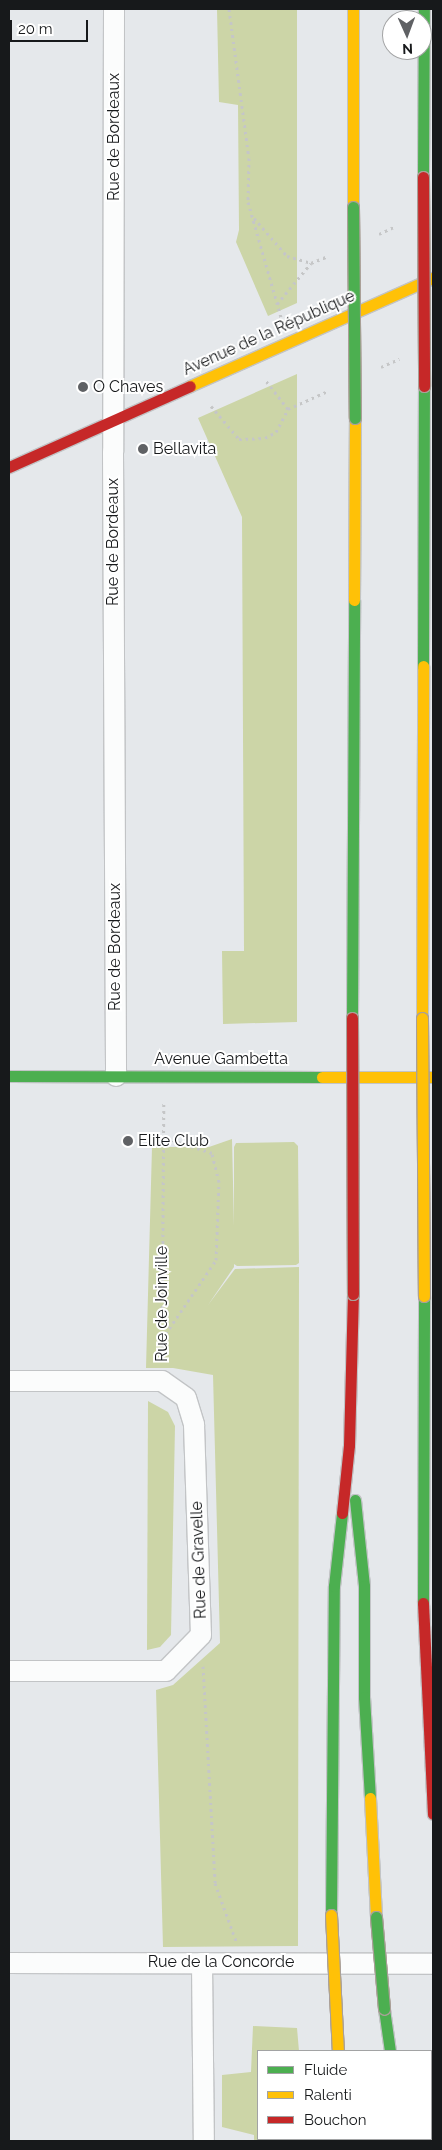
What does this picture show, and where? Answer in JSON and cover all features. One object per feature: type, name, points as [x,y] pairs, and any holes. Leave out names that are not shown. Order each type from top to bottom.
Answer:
[{"type":"main road","points":[[338,2050],[331,1915],[334,1586],[349,1445],[353,1294],[353,9]]},
{"type":"main road","points":[[424,9],[423,1605],[433,1814]]},
{"type":"main road","name":"Avenue de la République","points":[[9,468],[433,278]]},
{"type":"main road","name":"Avenue Gambetta","points":[[9,1076],[433,1077]]},
{"type":"main road","points":[[349,1445],[364,1586],[364,1697],[376,1917],[390,2050]]},
{"type":"street","name":"Rue de Bordeaux","points":[[114,9],[113,420],[116,1076]]},
{"type":"street","name":"Rue de Joinville","points":[[9,1381],[162,1380]]},
{"type":"street","name":"Rue de Gravelle","points":[[9,1671],[166,1671],[201,1635],[194,1425],[186,1398],[162,1380]]},
{"type":"street","name":"Rue de la Concorde","points":[[9,1963],[244,1962],[433,1964]]},
{"type":"street","points":[[202,1963],[204,2141]]},
{"type":"path","points":[[229,9],[249,158],[248,202],[289,343]]},
{"type":"path","points":[[277,304],[311,263]]},
{"type":"path","points":[[211,406],[239,439],[264,438],[276,432],[288,409],[268,385]]},
{"type":"path","name":"Rue de Joinville","points":[[162,1380],[164,1075]]},
{"type":"path","points":[[161,1340],[216,1260],[219,1182],[212,1153],[164,1137]]},
{"type":"path","points":[[201,1635],[215,1884],[244,1962]]},
{"type":"green space","points":[[217,9],[297,9],[297,303],[268,316],[236,242],[239,230],[238,105],[219,102]]},
{"type":"green space","points":[[297,374],[297,1022],[223,1024],[222,951],[244,951],[242,517],[198,418]]},
{"type":"green space","points":[[232,1139],[234,1226],[234,1147],[236,1143],[294,1142],[298,1146],[299,1263],[296,1265],[237,1266],[234,1264],[234,1267],[208,1305],[235,1269],[299,1267],[298,1946],[163,1947],[156,1690],[173,1685],[220,1643],[213,1375],[173,1368],[146,1368],[152,1147],[209,1147]]},
{"type":"green space","points":[[148,1401],[168,1412],[175,1426],[171,1635],[160,1647],[147,1650]]},
{"type":"green space","points":[[253,2026],[297,2028],[299,2050],[257,2050],[257,2140],[306,2141],[254,2141],[254,2135],[222,2127],[222,2075],[251,2072]]},
{"type":"traffic: fast","points":[[423,177],[424,9]]},
{"type":"traffic: fast","points":[[353,207],[355,418]]},
{"type":"traffic: fast","points":[[423,666],[424,386]]},
{"type":"traffic: fast","points":[[352,1018],[354,600]]},
{"type":"traffic: fast","points":[[9,1076],[322,1077]]},
{"type":"traffic: fast","points":[[423,1603],[424,1296]]},
{"type":"traffic: fast","points":[[355,1500],[364,1586],[364,1697],[370,1798]]},
{"type":"traffic: fast","points":[[331,1915],[334,1586],[342,1513]]},
{"type":"traffic: fast","points":[[376,1917],[384,2009]]},
{"type":"traffic: fast","points":[[384,2009],[390,2050]]},
{"type":"traffic: slow","points":[[353,9],[353,207]]},
{"type":"traffic: slow","points":[[190,386],[433,278]]},
{"type":"traffic: slow","points":[[354,600],[355,418]]},
{"type":"traffic: slow","points":[[422,1018],[423,666]]},
{"type":"traffic: slow","points":[[422,1018],[424,1296]]},
{"type":"traffic: slow","points":[[322,1077],[433,1077]]},
{"type":"traffic: slow","points":[[370,1798],[376,1917]]},
{"type":"traffic: slow","points":[[331,1915],[338,2050]]},
{"type":"traffic: jam","points":[[423,177],[424,386]]},
{"type":"traffic: jam","points":[[9,467],[190,386]]},
{"type":"traffic: jam","points":[[352,1018],[353,1294]]},
{"type":"traffic: jam","points":[[342,1513],[349,1445],[353,1294]]},
{"type":"traffic: jam","points":[[423,1603],[433,1814]]},
{"type":"place","name":"O Chaves","points":[[83,387]]},
{"type":"place","name":"Bellavita","points":[[143,449]]},
{"type":"place","name":"Elite Club","points":[[128,1141]]}]
